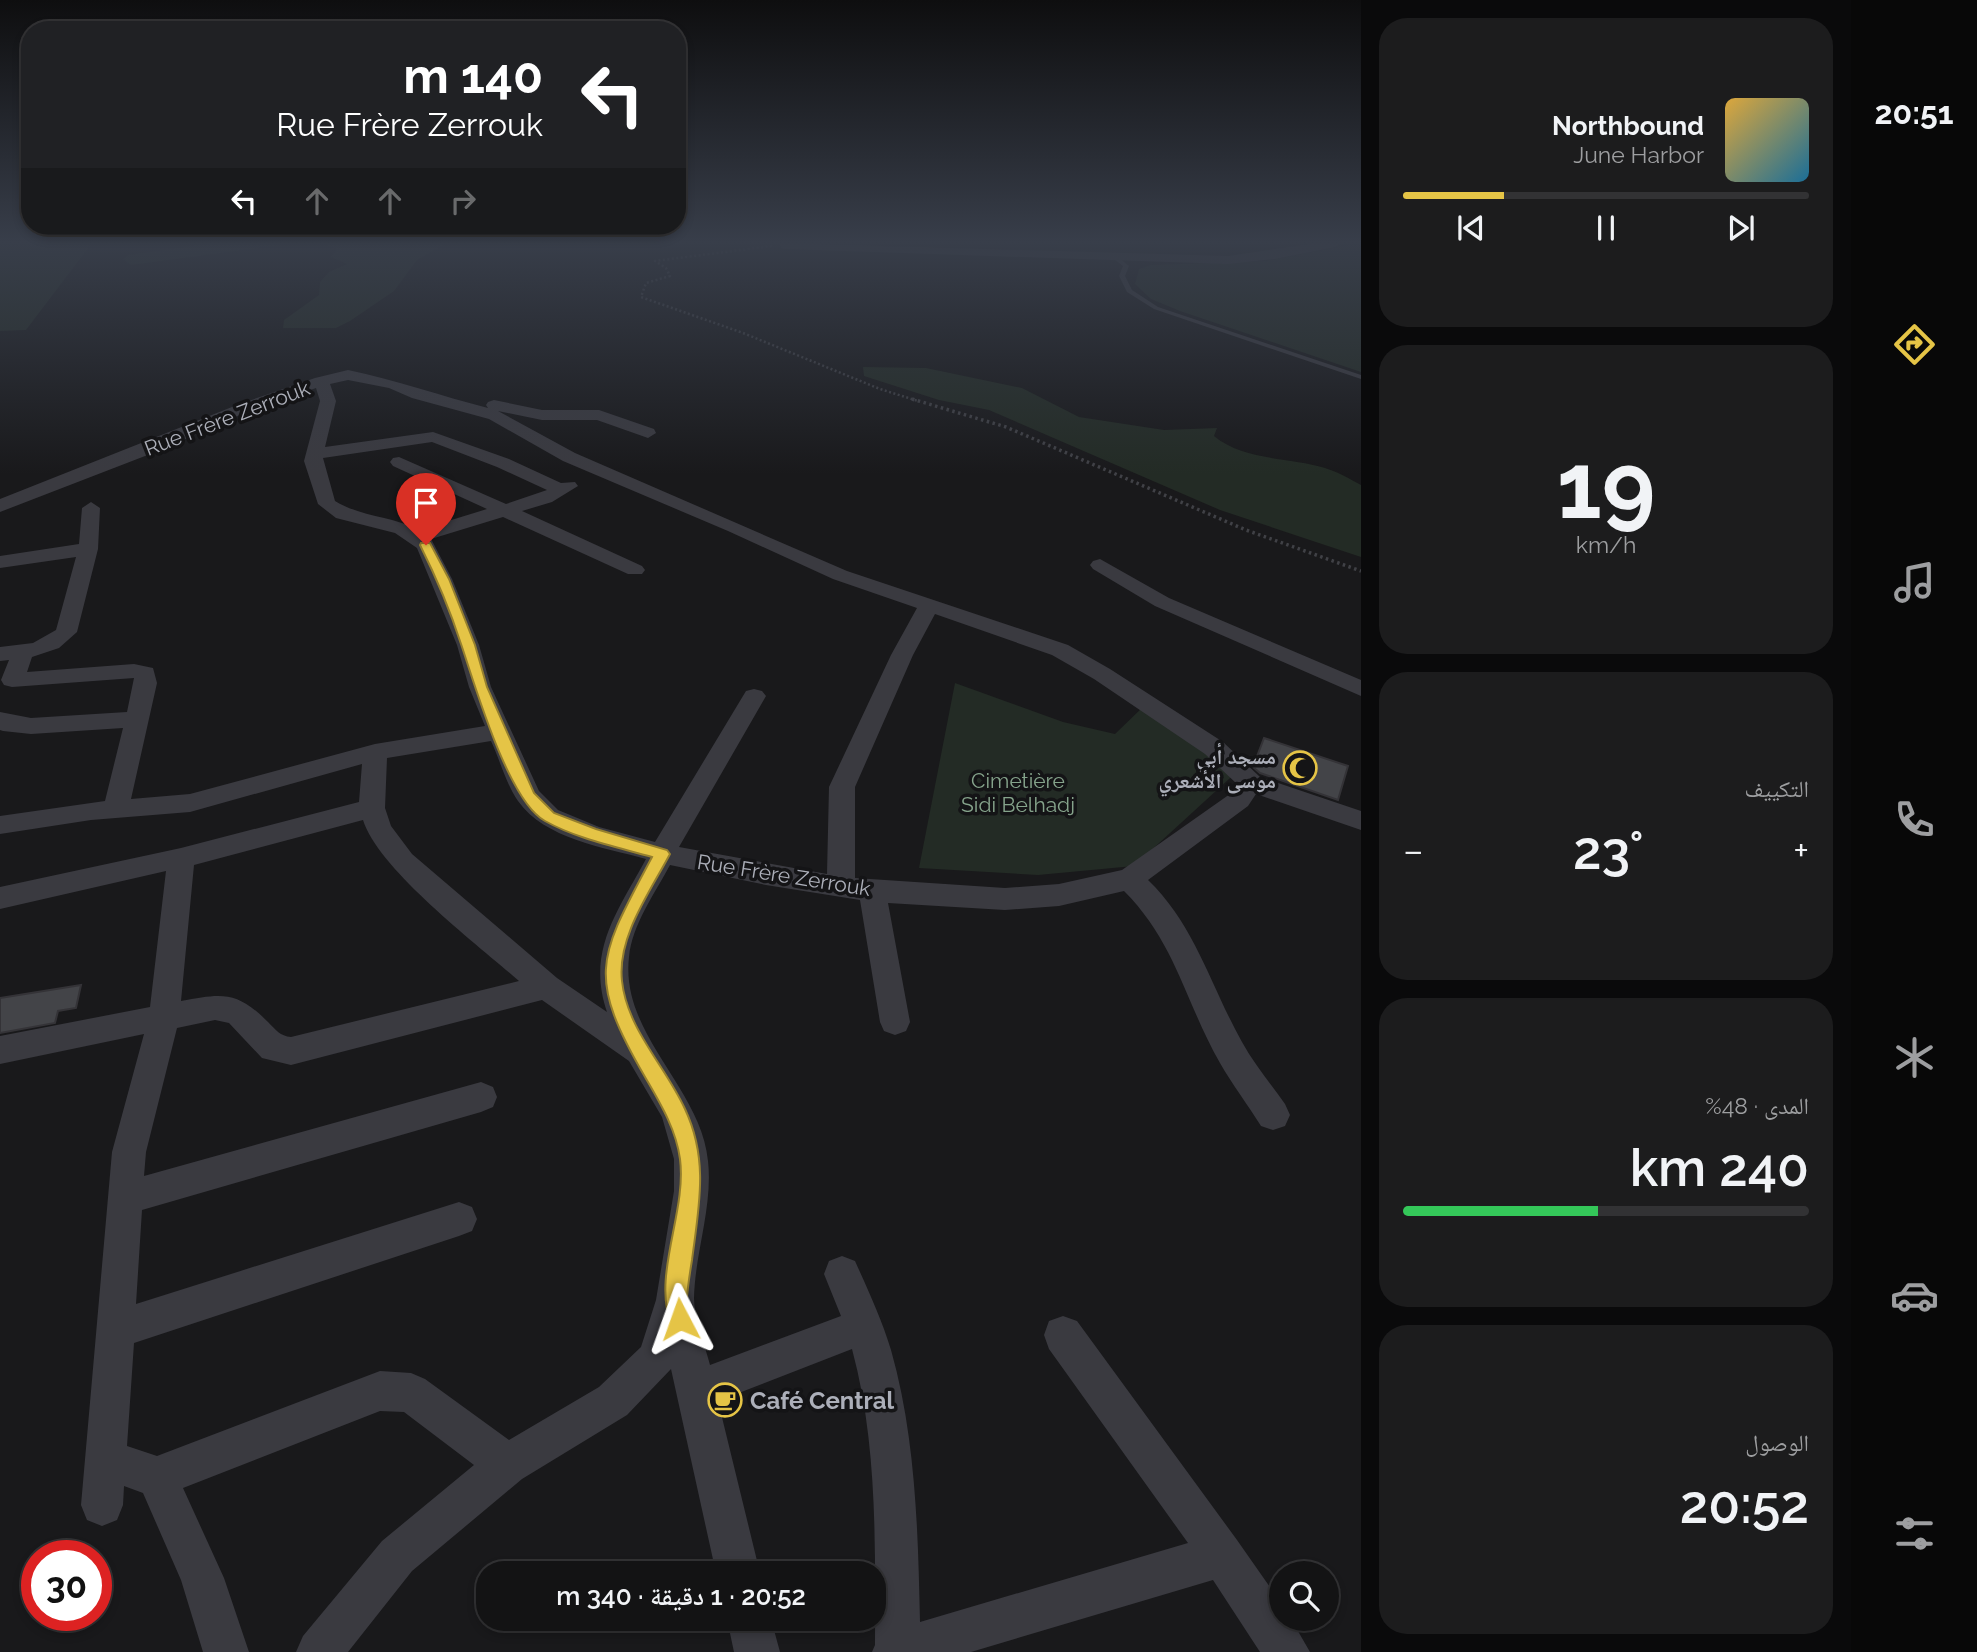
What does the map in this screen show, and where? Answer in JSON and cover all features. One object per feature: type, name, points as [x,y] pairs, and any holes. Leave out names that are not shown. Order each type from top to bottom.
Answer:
[{"type":"street","points":[[321,381],[348,375],[366,378],[495,415],[534,439],[592,467],[840,575],[1060,650],[1102,674],[1214,748],[1251,783],[1361,821]]},
{"type":"street","name":"Rue Frère Zerrouk","points":[[0,506],[252,405],[321,381],[328,401],[313,461],[327,504],[343,514],[402,529],[426,545],[468,645],[480,687],[528,796],[549,817],[591,834],[662,854],[766,875],[841,884],[872,891],[1005,899],[1059,895],[1130,879],[1239,800],[1251,783]]},
{"type":"street","points":[[478,411],[500,404],[542,415],[599,415],[648,433]]},
{"type":"street","points":[[314,454],[433,437],[503,463],[562,490]]},
{"type":"street","points":[[399,462],[635,570]]},
{"type":"street","points":[[417,537],[506,511],[562,490],[572,485],[592,467]]},
{"type":"street","points":[[0,712],[12,680],[11,653],[44,648],[58,641],[66,632],[88,549],[91,508]]},
{"type":"street","points":[[0,562],[88,549]]},
{"type":"street","points":[[1100,565],[1162,602],[1361,690]]},
{"type":"street","points":[[841,884],[842,787],[902,654],[928,607]]},
{"type":"street","points":[[12,680],[134,671],[145,673],[146,683],[116,809]]},
{"type":"street","points":[[320,1652],[397,1556],[507,1464],[613,1401],[656,1359],[675,1300],[691,1191],[691,1159],[677,1112],[641,1053],[621,1010],[613,982],[614,956],[622,930],[662,854],[754,696]]},
{"type":"street","points":[[0,720],[3,723],[31,726],[137,719]]},
{"type":"street","points":[[0,825],[116,809],[190,803],[375,752],[501,731]]},
{"type":"street","points":[[375,752],[372,808],[379,829],[402,861],[546,987],[641,1053]]},
{"type":"street","points":[[0,898],[181,858],[372,808]]},
{"type":"street","points":[[102,1505],[130,1152],[164,1016],[181,858]]},
{"type":"street","points":[[1130,879],[1155,904],[1180,942],[1231,1053],[1273,1115]]},
{"type":"street","points":[[872,891],[895,1023]]},
{"type":"street","points":[[0,1050],[215,1007],[238,1012],[273,1048],[292,1051],[546,987]]},
{"type":"street","points":[[126,1198],[481,1097]]},
{"type":"street","points":[[115,1330],[459,1219]]},
{"type":"street","points":[[842,1275],[873,1353],[891,1444],[897,1536],[896,1651],[1222,1555]]},
{"type":"street","points":[[675,1300],[735,1561]]},
{"type":"street","points":[[696,1390],[864,1326]]},
{"type":"street","points":[[1063,1335],[1222,1555],[1287,1652]]},
{"type":"street","points":[[105,1459],[157,1477],[380,1391],[411,1393],[507,1464]]},
{"type":"street","points":[[157,1477],[202,1578],[226,1652]]},
{"type":"street","points":[[752,1631],[757,1652]]},
{"type":"lane","points":[[1194,320],[1361,377]]},
{"type":"path","points":[[706,320],[880,389],[1006,427],[1246,530],[1361,571]]},
{"type":"green space","points":[[0,320],[34,320],[26,330],[0,331]]},
{"type":"green space","points":[[284,320],[351,320],[336,328],[283,328]]},
{"type":"green space","points":[[1207,320],[1361,320],[1361,372]]},
{"type":"green space","points":[[863,367],[926,368],[1022,388],[1079,417],[1164,430],[1217,428],[1214,436],[1239,450],[1330,470],[1361,485],[1361,557],[1220,510],[989,410],[939,400],[864,376]]},
{"type":"green space","name":"Cimetière Sidi Belhadj","points":[[955,683],[1063,722],[1115,734],[1144,706],[1241,768],[1134,866],[1038,875],[919,868]]},
{"type":"building","name":"مسجد أبي موسى الأشعري","points":[[1264,738],[1348,766],[1338,800],[1260,773],[1253,767]]},
{"type":"building","points":[[81,985],[76,1008],[58,1011],[55,1023],[0,1033],[0,998]]},
{"type":"place","name":"مسجد أبي موسى الأشعري","points":[[1300,768]]},
{"type":"place","name":"Café Central","points":[[725,1400]]},
{"type":"route","points":[[426,545],[468,645],[480,687],[528,796],[549,817],[591,834],[662,854],[622,930],[614,956],[613,982],[621,1010],[641,1053],[677,1112],[691,1159],[691,1191],[675,1300],[680,1319]]}]
